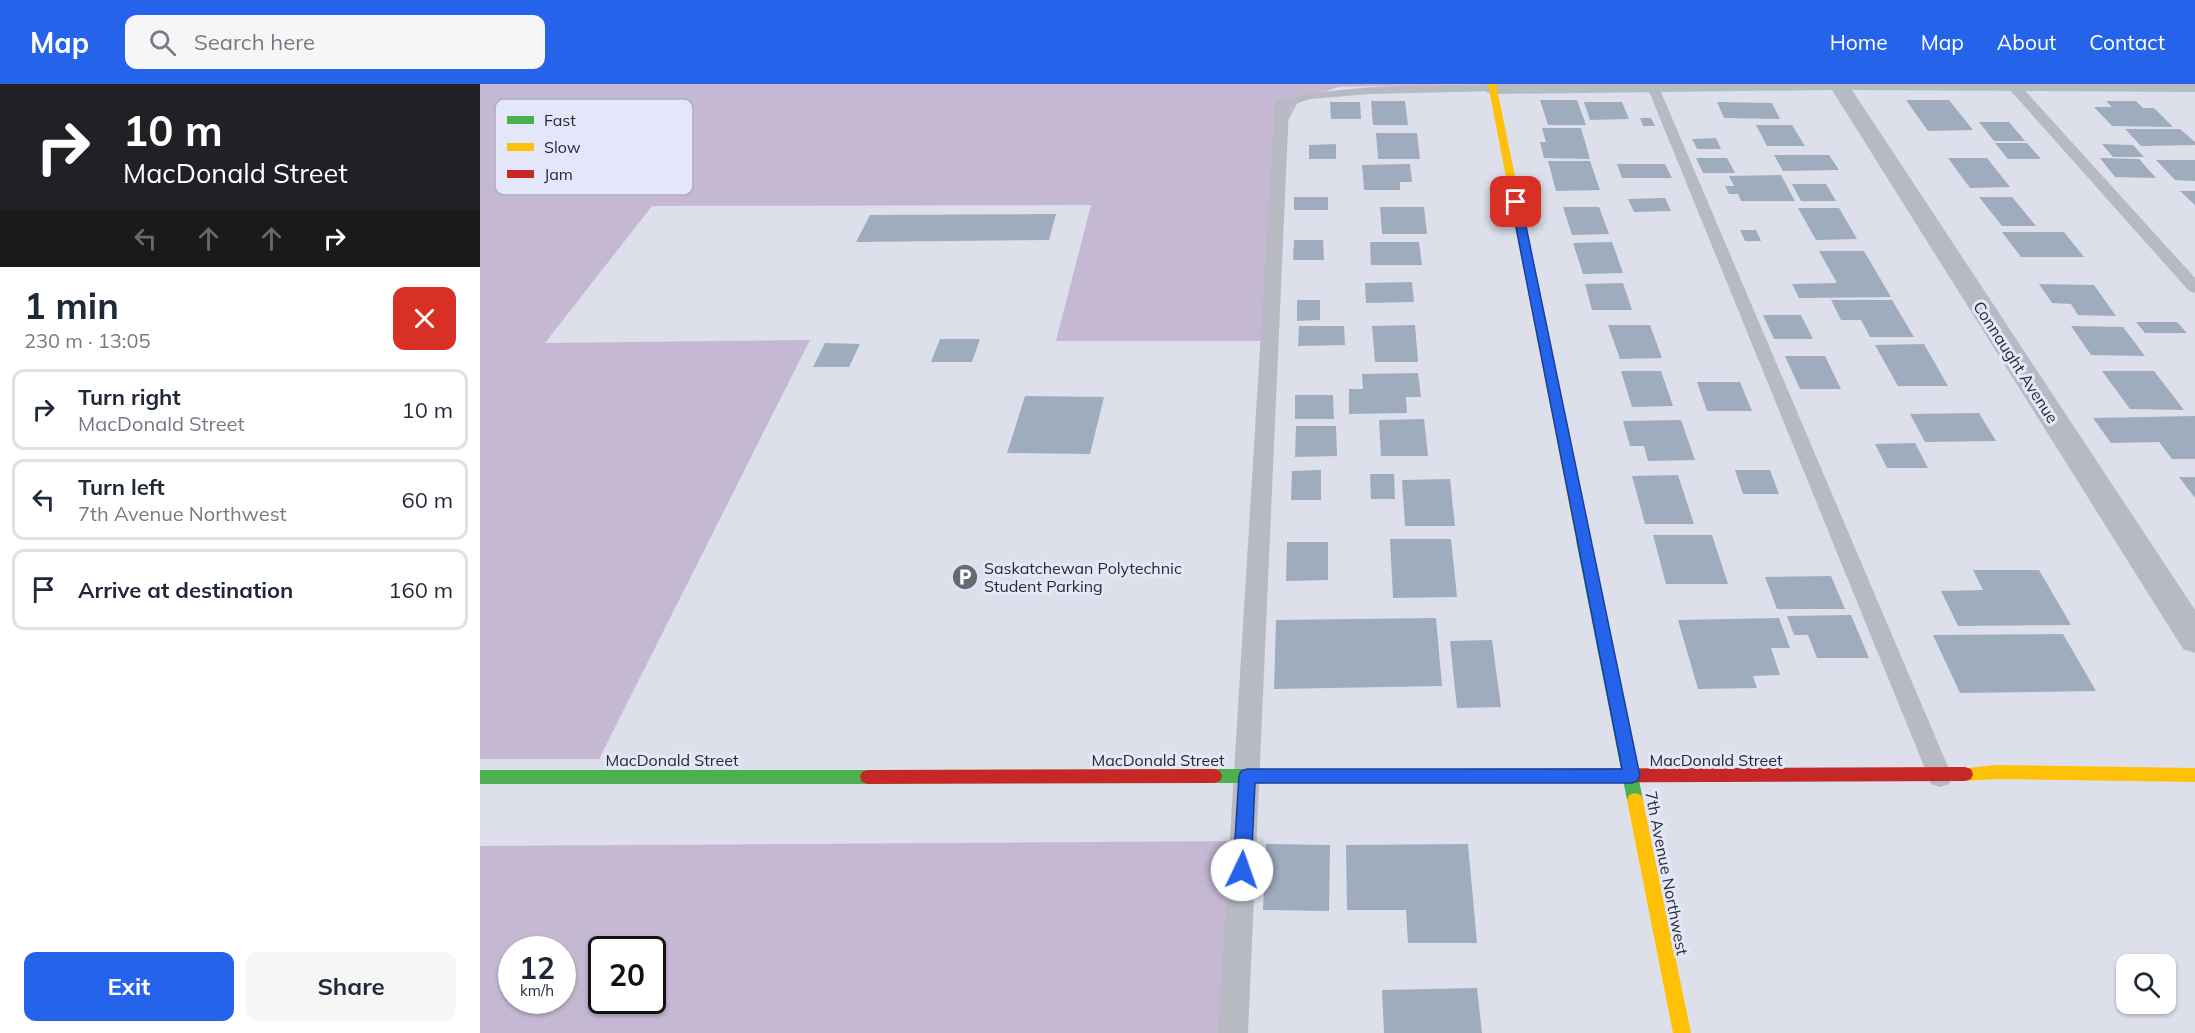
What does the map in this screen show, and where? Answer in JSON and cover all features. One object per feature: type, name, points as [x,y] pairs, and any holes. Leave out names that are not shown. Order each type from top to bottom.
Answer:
[{"type":"street","points":[[1493,86],[1838,84],[2195,86]]},
{"type":"street","name":"Connaught Avenue","points":[[1838,84],[2195,639]]},
{"type":"street","name":"7th Avenue Northwest","points":[[1493,86],[1682,1033]]},
{"type":"street","name":"MacDonald Street","points":[[480,777],[1940,776],[1996,772],[2195,775]]},
{"type":"lane","points":[[1652,85],[1940,776]]},
{"type":"lane","points":[[1233,1033],[1282,104],[1318,94],[1493,86]]},
{"type":"lane","points":[[2014,86],[2195,288]]},
{"type":"shaded area","points":[[480,84],[1468,84],[1339,87],[1299,100],[1288,121],[1276,341],[1056,341],[1091,205],[652,206],[545,343],[810,340],[599,759],[480,759]]},
{"type":"shaded area","points":[[1244,841],[1233,1033],[480,1033],[480,846]]},
{"type":"building","points":[[1540,100],[1577,100],[1586,125],[1548,125]]},
{"type":"building","points":[[1906,100],[1949,100],[1973,130],[1928,131]]},
{"type":"building","points":[[1371,101],[1405,101],[1408,125],[1373,125]]},
{"type":"building","points":[[2106,101],[2136,101],[2143,108],[2154,108],[2173,127],[2112,126],[2094,107],[2112,107]]},
{"type":"building","points":[[1330,102],[1360,102],[1361,119],[1331,119]]},
{"type":"building","points":[[1584,102],[1622,102],[1629,119],[1590,120]]},
{"type":"building","points":[[1717,102],[1772,103],[1780,119],[1724,118]]},
{"type":"building","points":[[1640,118],[1651,118],[1655,126],[1643,126]]},
{"type":"building","points":[[1979,122],[2009,122],[2025,141],[1994,141]]},
{"type":"building","points":[[1756,125],[1792,125],[1805,146],[1767,146]]},
{"type":"building","points":[[1542,128],[1581,128],[1590,159],[1544,158],[1540,142],[1546,142]]},
{"type":"building","points":[[2125,129],[2180,129],[2195,142],[2195,145],[2141,146]]},
{"type":"building","points":[[1376,133],[1417,133],[1420,159],[1378,159]]},
{"type":"building","points":[[1716,138],[1721,149],[1697,149],[1692,139]]},
{"type":"building","points":[[1995,143],[2027,143],[2041,159],[2008,159]]},
{"type":"building","points":[[1336,144],[1336,159],[1309,159],[1309,145]]},
{"type":"building","points":[[2102,144],[2133,145],[2144,157],[2113,157]]},
{"type":"building","points":[[1774,155],[1829,155],[1839,170],[1783,171]]},
{"type":"building","points":[[1696,158],[1727,158],[1735,173],[1703,173]]},
{"type":"building","points":[[1948,158],[1987,158],[2010,187],[1970,188]]},
{"type":"building","points":[[2100,158],[2139,159],[2156,178],[2115,177]]},
{"type":"building","points":[[2156,160],[2195,160],[2195,181],[2175,180]]},
{"type":"building","points":[[1548,161],[1590,161],[1600,190],[1556,191]]},
{"type":"building","points":[[1410,164],[1412,182],[1400,182],[1400,190],[1364,190],[1362,165]]},
{"type":"building","points":[[1617,164],[1665,164],[1672,178],[1622,178]]},
{"type":"building","points":[[1781,175],[1795,201],[1741,201],[1738,194],[1729,194],[1725,186],[1734,186],[1729,176]]},
{"type":"building","points":[[1792,184],[1826,184],[1836,201],[1801,201]]},
{"type":"building","points":[[2180,191],[2195,191],[2195,205]]},
{"type":"building","points":[[1294,197],[1328,197],[1328,210],[1294,210]]},
{"type":"building","points":[[1979,197],[2012,197],[2036,226],[2002,226]]},
{"type":"building","points":[[1665,198],[1671,211],[1634,212],[1628,199]]},
{"type":"building","points":[[1380,207],[1424,207],[1427,234],[1382,234]]},
{"type":"building","points":[[1563,207],[1599,207],[1609,234],[1572,235]]},
{"type":"building","points":[[1798,208],[1839,208],[1857,239],[1816,240]]},
{"type":"building","points":[[1056,214],[1049,240],[856,242],[870,215]]},
{"type":"building","points":[[1740,230],[1756,230],[1761,241],[1745,241]]},
{"type":"building","points":[[2002,232],[2064,232],[2084,257],[2021,257]]},
{"type":"building","points":[[1294,240],[1323,240],[1324,260],[1293,260]]},
{"type":"building","points":[[1370,242],[1419,242],[1422,265],[1371,265]]},
{"type":"building","points":[[1612,242],[1623,273],[1583,274],[1573,243]]},
{"type":"building","points":[[1819,251],[1864,251],[1891,297],[1799,298],[1792,284],[1837,283]]},
{"type":"building","points":[[1412,282],[1414,302],[1366,303],[1365,283]]},
{"type":"building","points":[[1623,283],[1632,310],[1592,310],[1585,284]]},
{"type":"building","points":[[2039,284],[2094,285],[2116,316],[2078,315],[2071,304],[2052,303]]},
{"type":"building","points":[[1297,300],[1320,300],[1320,320],[1297,321]]},
{"type":"building","points":[[1831,300],[1892,300],[1914,337],[1870,337],[1861,320],[1841,320]]},
{"type":"building","points":[[1763,315],[1801,315],[1813,339],[1774,339]]},
{"type":"building","points":[[2136,322],[2177,322],[2187,333],[2145,333]]},
{"type":"building","points":[[1415,325],[1418,362],[1375,362],[1372,326]]},
{"type":"building","points":[[1608,325],[1650,325],[1662,358],[1620,359]]},
{"type":"building","points":[[1299,326],[1344,326],[1345,345],[1298,346]]},
{"type":"building","points":[[2071,326],[2123,327],[2145,356],[2091,355]]},
{"type":"building","points":[[940,339],[980,339],[972,362],[931,362]]},
{"type":"building","points":[[825,343],[860,344],[849,367],[813,367]]},
{"type":"building","points":[[1924,344],[1948,386],[1898,386],[1875,345]]},
{"type":"building","points":[[1785,356],[1825,356],[1841,389],[1800,389]]},
{"type":"building","points":[[1621,371],[1661,371],[1673,406],[1632,407]]},
{"type":"building","points":[[2102,371],[2154,371],[2184,410],[2130,409]]},
{"type":"building","points":[[1418,373],[1421,397],[1406,397],[1407,413],[1349,414],[1349,389],[1363,389],[1362,374]]},
{"type":"building","points":[[1697,382],[1740,382],[1752,411],[1707,411]]},
{"type":"building","points":[[1295,395],[1333,395],[1334,419],[1295,419]]},
{"type":"building","points":[[1025,396],[1104,397],[1090,454],[1007,453]]},
{"type":"building","points":[[1979,413],[1996,441],[1925,442],[1910,414]]},
{"type":"building","points":[[2195,416],[2195,459],[2172,459],[2159,442],[2111,443],[2093,418]]},
{"type":"building","points":[[1424,419],[1428,456],[1381,456],[1379,420]]},
{"type":"building","points":[[1681,420],[1695,460],[1648,461],[1644,446],[1630,446],[1623,421]]},
{"type":"building","points":[[1296,426],[1336,426],[1337,456],[1295,457]]},
{"type":"building","points":[[1915,443],[1928,468],[1887,468],[1875,444]]},
{"type":"building","points":[[1321,470],[1321,500],[1291,500],[1292,471]]},
{"type":"building","points":[[1735,470],[1770,470],[1779,494],[1743,494]]},
{"type":"building","points":[[1370,474],[1394,474],[1395,499],[1371,499]]},
{"type":"building","points":[[1678,475],[1694,524],[1645,524],[1632,476]]},
{"type":"building","points":[[2179,477],[2195,477],[2195,498]]},
{"type":"building","points":[[1450,479],[1455,526],[1405,526],[1402,480]]},
{"type":"building","points":[[1653,535],[1712,535],[1728,584],[1666,584]]},
{"type":"building","points":[[1390,539],[1451,539],[1457,597],[1393,598]]},
{"type":"building","points":[[1287,542],[1328,542],[1328,580],[1286,581]]},
{"type":"building","points":[[1973,570],[2039,570],[2071,625],[1958,626],[1941,591],[1983,590]]},
{"type":"building","points":[[1831,576],[1845,609],[1777,609],[1765,577]]},
{"type":"building","points":[[1851,615],[1869,658],[1817,658],[1808,635],[1794,635],[1787,616]]},
{"type":"building","points":[[1436,618],[1442,686],[1274,689],[1276,620]]},
{"type":"building","points":[[1779,618],[1790,648],[1771,648],[1780,675],[1753,676],[1757,688],[1698,689],[1678,620]]},
{"type":"building","points":[[2063,634],[2096,691],[1960,693],[1933,635]]},
{"type":"building","points":[[1492,640],[1501,707],[1457,708],[1450,641]]},
{"type":"building","points":[[1266,844],[1330,845],[1329,911],[1263,910]]},
{"type":"building","points":[[1468,844],[1477,943],[1408,943],[1406,910],[1347,910],[1346,845]]},
{"type":"building","points":[[1477,988],[1482,1033],[1384,1033],[1382,990]]},
{"type":"traffic: fast","points":[[1583,540],[1635,800]]},
{"type":"traffic: fast","points":[[1214,776],[1457,776]]},
{"type":"traffic: fast","points":[[480,777],[868,777]]},
{"type":"traffic: slow","points":[[1492,84],[1583,540]]},
{"type":"traffic: slow","points":[[1965,774],[1996,772],[2195,775]]},
{"type":"traffic: slow","points":[[1635,800],[1682,1033]]},
{"type":"traffic: jam","points":[[1457,776],[1965,774]]},
{"type":"traffic: jam","points":[[868,777],[1214,776]]},
{"type":"place","name":"Saskatchewan Polytechnic Student Parking","points":[[965,577]]},
{"type":"route","points":[[1242,870],[1247,776],[1632,776],[1516,202]]}]
